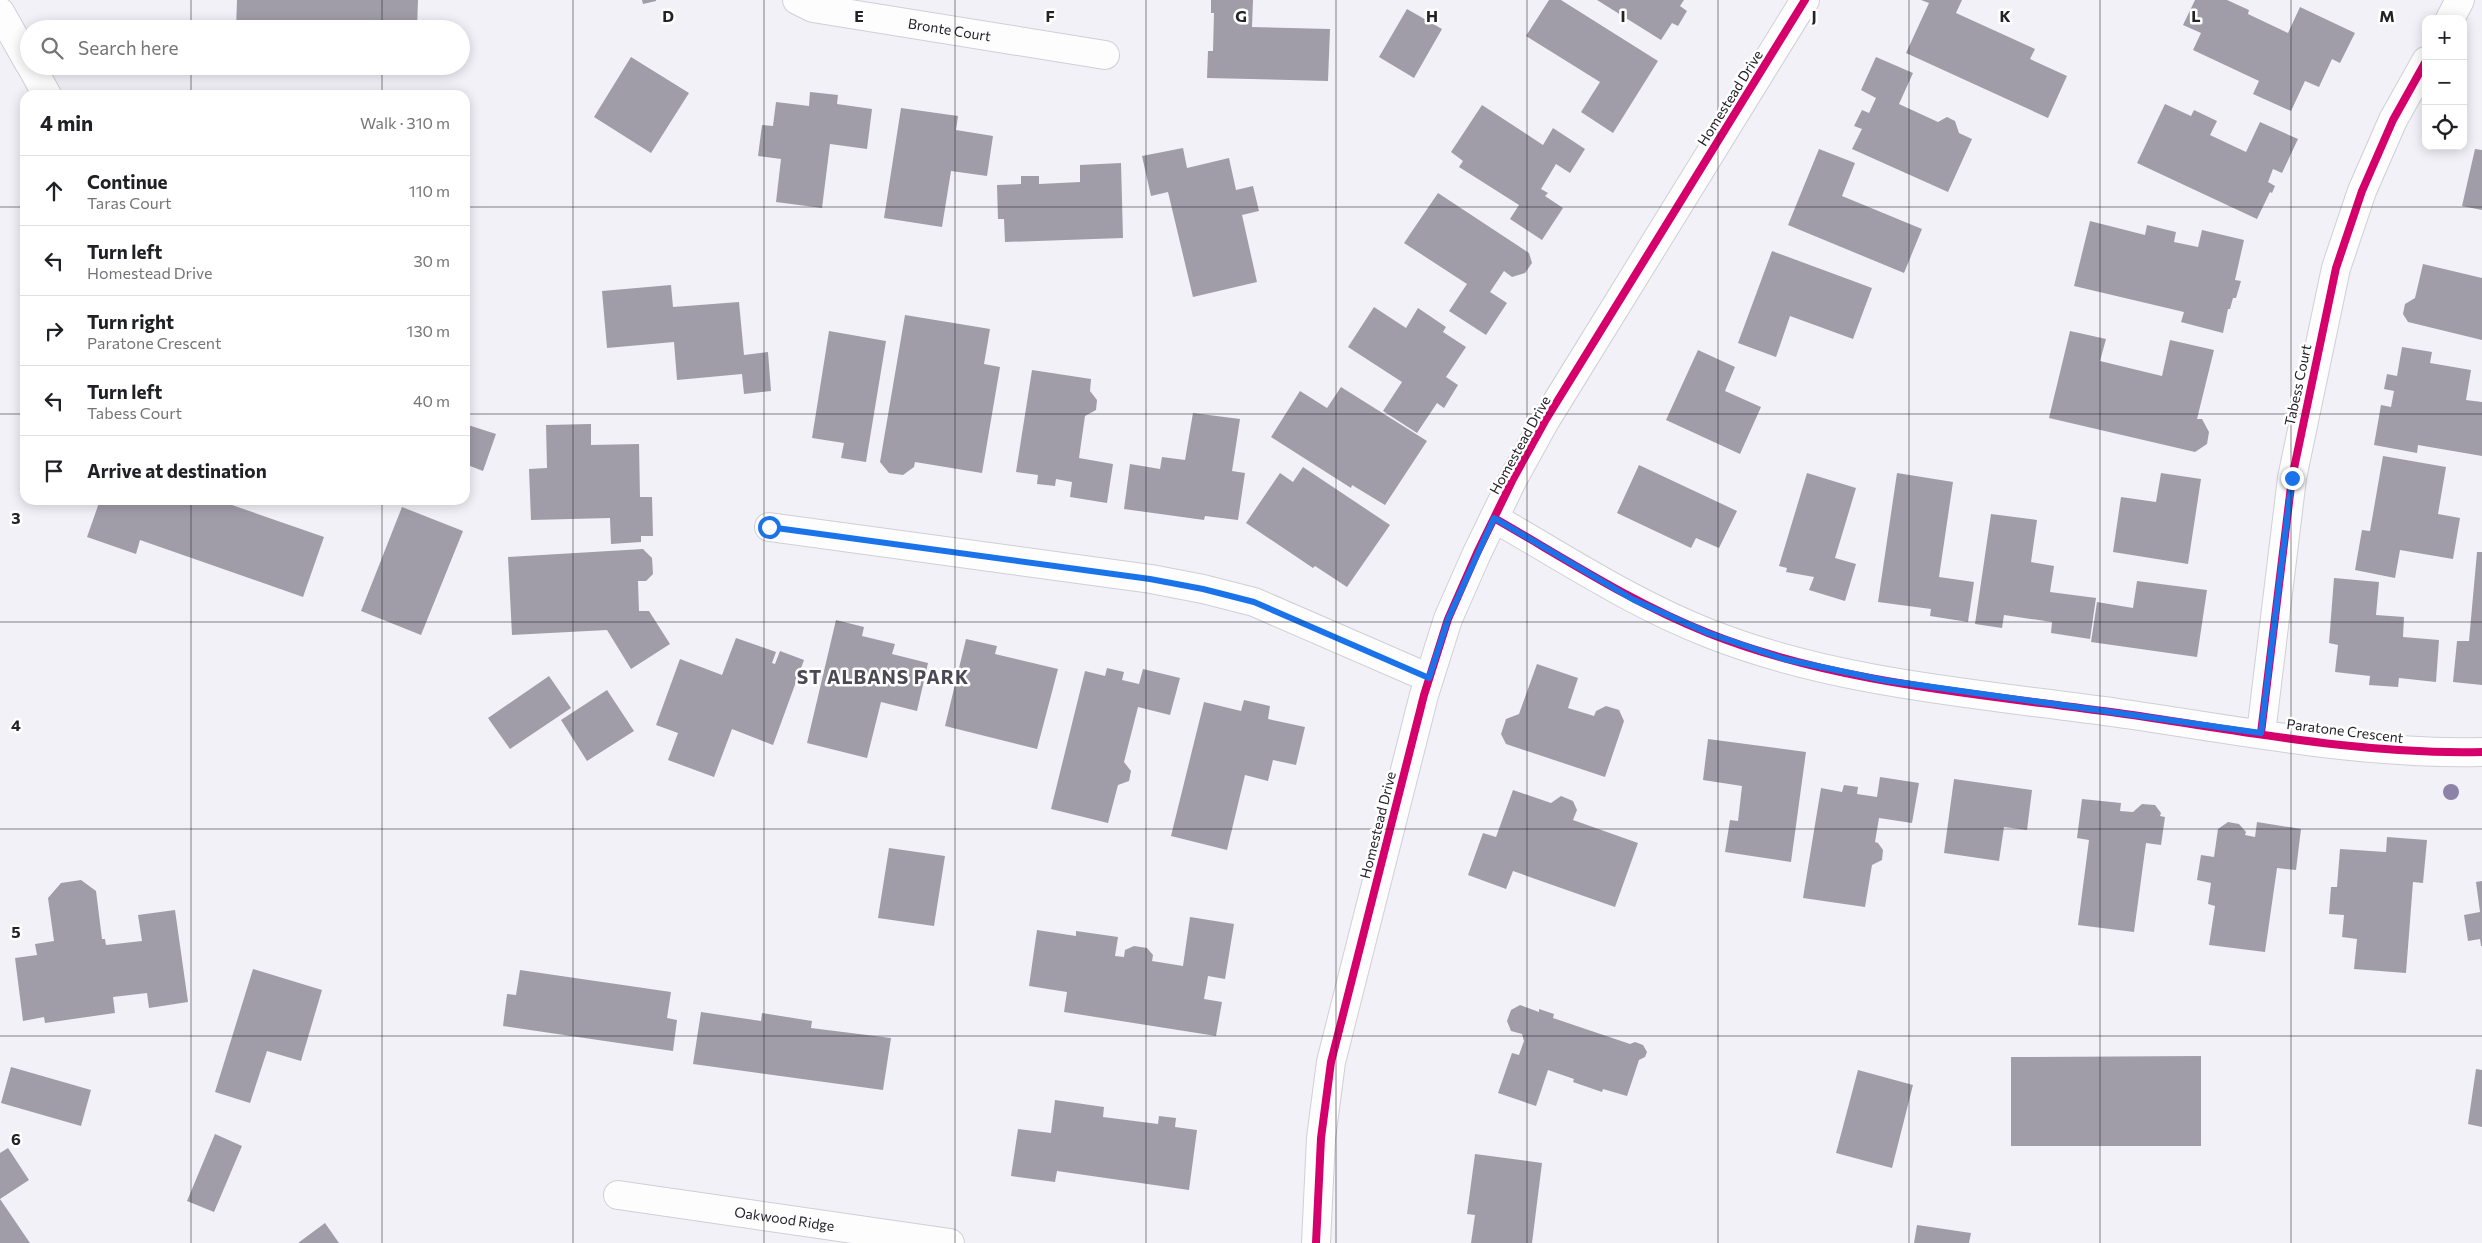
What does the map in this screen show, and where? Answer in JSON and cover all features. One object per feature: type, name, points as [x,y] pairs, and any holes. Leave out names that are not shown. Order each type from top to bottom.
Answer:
[{"type":"street","name":"Bronte Court","points":[[797,0],[812,8],[821,10],[1105,55]]},
{"type":"street","name":"Homestead Drive","points":[[1316,1243],[1321,1138],[1331,1062],[1429,678],[1448,619],[1513,479],[1545,422],[1805,0]]},
{"type":"street","points":[[2452,15],[2460,0]]},
{"type":"street","points":[[0,12],[20,47]]},
{"type":"street","name":"Tabess Court","points":[[2261,733],[2292,478],[2336,268],[2362,191],[2389,129],[2422,68]]},
{"type":"street","points":[[36,75],[44,90]]},
{"type":"street","name":"Paratone Crescent","points":[[1494,518],[1634,600],[1708,633],[1784,659],[1883,680],[2261,733],[2430,753],[2482,752]]},
{"type":"street","points":[[769,527],[1150,579],[1203,589],[1254,602],[1429,678]]},
{"type":"street","name":"Oakwood Ridge","points":[[618,1195],[950,1243]]},
{"type":"building","points":[[237,0],[418,0],[417,20],[236,20]]},
{"type":"building","points":[[642,0],[656,0],[656,1],[643,4]]},
{"type":"building","points":[[1211,0],[1253,0],[1252,27],[1330,29],[1328,81],[1207,78],[1208,51],[1213,51],[1214,13],[1211,13]]},
{"type":"building","points":[[1549,0],[1561,0],[1658,61],[1613,133],[1581,112],[1600,82],[1526,36]]},
{"type":"building","points":[[1597,0],[1684,0],[1680,6],[1687,11],[1678,26],[1672,23],[1661,40]]},
{"type":"building","points":[[1921,0],[1962,0],[1956,13],[2035,49],[2030,59],[2067,76],[2048,118],[1906,53],[1929,3]]},
{"type":"building","points":[[2195,0],[2227,0],[2249,10],[2248,14],[2288,33],[2300,7],[2355,33],[2340,63],[2332,59],[2319,87],[2305,81],[2291,111],[2253,94],[2259,81],[2193,50],[2201,33],[2183,25]]},
{"type":"building","points":[[1407,9],[1442,29],[1414,78],[1379,57]]},
{"type":"building","points":[[631,57],[689,93],[651,153],[594,117]]},
{"type":"building","points":[[1876,57],[1913,73],[1899,104],[1938,122],[1947,117],[1955,121],[1959,133],[1972,139],[1948,192],[1852,149],[1862,129],[1854,126],[1862,110],[1869,113],[1876,98],[1861,90]]},
{"type":"building","points":[[810,92],[838,95],[837,104],[872,109],[867,149],[830,144],[822,208],[776,202],[781,159],[758,156],[762,125],[773,126],[776,102],[809,106]]},
{"type":"building","points":[[2165,104],[2191,116],[2194,110],[2217,121],[2210,135],[2246,152],[2260,122],[2298,139],[2282,173],[2273,169],[2268,182],[2275,186],[2272,193],[2270,192],[2257,219],[2137,163]]},
{"type":"building","points":[[1482,105],[1543,145],[1553,128],[1585,149],[1570,173],[1556,164],[1541,189],[1548,193],[1545,196],[1563,208],[1542,240],[1510,219],[1519,205],[1459,167],[1463,161],[1451,152]]},
{"type":"building","points":[[901,108],[958,116],[956,130],[993,136],[987,176],[951,171],[942,227],[884,218]]},
{"type":"building","points":[[1183,148],[1187,168],[1229,158],[1236,190],[1253,186],[1259,211],[1242,215],[1257,282],[1193,297],[1168,192],[1151,196],[1142,156]]},
{"type":"building","points":[[1819,149],[1855,163],[1842,196],[1922,229],[1904,273],[1788,225]]},
{"type":"building","points":[[2475,149],[2482,150],[2482,210],[2462,206]]},
{"type":"building","points":[[1121,163],[1123,238],[1005,242],[1004,219],[998,219],[997,185],[1021,184],[1021,176],[1039,176],[1039,184],[1080,182],[1080,165]]},
{"type":"building","points":[[1438,193],[1529,253],[1532,263],[1525,273],[1512,277],[1504,271],[1490,292],[1507,303],[1486,335],[1449,311],[1467,284],[1404,243]]},
{"type":"building","points":[[2090,221],[2145,235],[2147,225],[2176,232],[2174,242],[2198,247],[2202,230],[2244,240],[2235,280],[2241,281],[2236,298],[2233,298],[2230,309],[2228,309],[2223,333],[2181,322],[2184,312],[2074,286]]},
{"type":"building","points":[[1772,251],[1872,288],[1853,339],[1790,316],[1776,357],[1738,343]]},
{"type":"building","points":[[2423,264],[2482,278],[2482,340],[2408,322],[2403,314],[2405,304],[2415,298]]},
{"type":"building","points":[[671,285],[673,307],[739,302],[744,355],[768,352],[771,391],[744,394],[742,374],[677,380],[674,342],[607,348],[602,291]]},
{"type":"building","points":[[1374,307],[1406,328],[1418,308],[1446,327],[1443,332],[1466,347],[1446,377],[1458,385],[1444,408],[1437,403],[1417,433],[1383,411],[1402,382],[1348,347]]},
{"type":"building","points":[[905,315],[990,329],[984,364],[1000,367],[982,473],[915,462],[914,467],[903,475],[889,473],[880,462]]},
{"type":"building","points":[[829,331],[886,341],[866,462],[841,458],[844,443],[812,438]]},
{"type":"building","points":[[2070,331],[2106,339],[2100,361],[2162,376],[2170,340],[2214,350],[2197,419],[2202,419],[2209,432],[2207,444],[2195,452],[2049,418]]},
{"type":"building","points":[[2402,347],[2432,352],[2430,363],[2471,370],[2466,400],[2482,402],[2482,456],[2418,445],[2417,453],[2374,445],[2381,405],[2391,407],[2394,391],[2384,389],[2387,374],[2397,376]]},
{"type":"building","points":[[1698,350],[1735,367],[1725,391],[1761,407],[1740,454],[1666,420]]},
{"type":"building","points":[[1032,370],[1091,379],[1090,391],[1097,400],[1096,410],[1085,416],[1079,458],[1113,464],[1107,503],[1070,497],[1072,482],[1056,479],[1055,486],[1037,484],[1038,475],[1016,472]]},
{"type":"building","points":[[1341,387],[1427,441],[1385,505],[1352,485],[1351,488],[1271,437],[1300,391],[1327,408]]},
{"type":"building","points":[[1193,413],[1240,419],[1232,471],[1245,473],[1238,520],[1205,516],[1204,520],[1124,509],[1130,464],[1160,469],[1162,457],[1185,460]]},
{"type":"building","points":[[591,424],[591,445],[639,444],[640,497],[652,497],[653,536],[641,536],[641,542],[611,544],[610,518],[531,520],[529,469],[547,468],[546,425]]},
{"type":"building","points":[[470,426],[496,434],[483,471],[470,466]]},
{"type":"building","points":[[2383,456],[2446,467],[2438,514],[2460,518],[2453,559],[2400,550],[2395,578],[2355,570],[2362,530],[2370,531]]},
{"type":"building","points":[[1639,465],[1737,511],[1719,548],[1696,538],[1691,548],[1617,513]]},
{"type":"building","points":[[1303,467],[1390,525],[1347,587],[1315,566],[1313,568],[1246,523],[1280,473],[1293,482]]},
{"type":"building","points":[[1807,473],[1856,488],[1835,558],[1856,564],[1845,601],[1809,590],[1814,577],[1786,572],[1787,568],[1779,566]]},
{"type":"building","points":[[1897,473],[1953,482],[1939,577],[1974,582],[1968,622],[1930,616],[1931,609],[1878,602]]},
{"type":"building","points":[[2161,473],[2201,479],[2188,564],[2113,552],[2121,497],[2156,502]]},
{"type":"building","points":[[98,505],[232,505],[324,537],[303,597],[140,540],[136,554],[87,537]]},
{"type":"building","points":[[402,507],[463,531],[421,635],[361,611]]},
{"type":"building","points":[[1991,514],[2037,520],[2031,562],[2054,566],[2050,592],[2096,598],[2090,639],[2051,633],[2052,622],[2004,615],[2002,628],[1975,624]]},
{"type":"building","points":[[643,549],[652,558],[653,574],[646,581],[638,581],[639,611],[649,611],[670,644],[631,669],[607,630],[512,635],[508,557]]},
{"type":"building","points":[[2477,552],[2482,552],[2482,685],[2453,682],[2457,641],[2469,641]]},
{"type":"building","points":[[2334,578],[2379,582],[2376,615],[2404,617],[2403,637],[2439,640],[2436,682],[2399,678],[2398,687],[2369,685],[2370,676],[2335,672],[2338,645],[2329,643]]},
{"type":"building","points":[[2137,581],[2207,590],[2197,657],[2091,642],[2097,602],[2133,608]]},
{"type":"building","points":[[836,620],[864,627],[862,636],[895,644],[892,654],[928,663],[917,711],[881,702],[867,758],[807,743]]},
{"type":"building","points":[[736,638],[776,652],[772,663],[775,664],[780,651],[804,660],[773,745],[732,729],[714,777],[668,760],[678,733],[656,725],[680,659],[722,675]]},
{"type":"building","points":[[966,639],[997,646],[995,654],[1058,669],[1037,749],[945,726]]},
{"type":"building","points":[[1537,664],[1578,678],[1568,708],[1594,716],[1596,711],[1606,706],[1619,710],[1624,721],[1605,777],[1506,744],[1501,734],[1506,719],[1519,714]]},
{"type":"building","points":[[1107,668],[1124,672],[1122,680],[1139,684],[1143,669],[1180,678],[1170,715],[1138,707],[1124,762],[1131,771],[1129,781],[1118,785],[1108,823],[1051,809],[1085,671],[1105,676]]},
{"type":"building","points":[[549,676],[571,708],[510,749],[488,718]]},
{"type":"building","points":[[607,690],[634,731],[587,761],[561,720]]},
{"type":"building","points":[[1244,700],[1270,706],[1268,719],[1305,727],[1296,765],[1273,760],[1268,781],[1245,775],[1227,850],[1171,836],[1204,702],[1241,711]]},
{"type":"building","points":[[1708,739],[1806,752],[1791,862],[1725,852],[1730,820],[1738,821],[1742,786],[1703,780]]},
{"type":"building","points":[[1880,777],[1919,783],[1912,823],[1879,818],[1875,842],[1883,850],[1882,860],[1872,865],[1865,907],[1803,898],[1821,788],[1842,792],[1844,785],[1858,787],[1857,794],[1877,797]]},
{"type":"building","points":[[1954,779],[2032,790],[2027,830],[2004,827],[1999,861],[1944,853]]},
{"type":"building","points":[[1513,790],[1551,803],[1561,796],[1573,801],[1577,810],[1573,820],[1638,843],[1615,907],[1513,871],[1506,889],[1468,875],[1483,833],[1496,837]]},
{"type":"building","points":[[2082,799],[2121,803],[2120,811],[2133,812],[2142,804],[2155,805],[2161,813],[2160,816],[2165,817],[2161,845],[2146,843],[2134,932],[2078,925],[2089,840],[2077,838]]},
{"type":"building","points":[[2228,822],[2239,824],[2246,832],[2245,835],[2255,837],[2257,822],[2301,829],[2296,870],[2277,868],[2265,952],[2209,945],[2215,906],[2208,904],[2211,883],[2197,880],[2201,855],[2214,857],[2218,829]]},
{"type":"building","points":[[2387,837],[2427,840],[2423,883],[2413,882],[2406,973],[2354,969],[2357,939],[2342,937],[2344,915],[2329,914],[2331,887],[2337,887],[2340,849],[2386,852]]},
{"type":"building","points":[[889,848],[945,856],[934,926],[878,918]]},
{"type":"building","points":[[81,880],[96,891],[102,939],[105,939],[106,945],[142,941],[138,915],[175,910],[188,1002],[149,1008],[147,993],[113,997],[115,1013],[45,1023],[44,1017],[23,1021],[15,958],[37,955],[35,944],[54,941],[48,898],[61,883]]},
{"type":"building","points":[[2482,881],[2481,946],[2480,939],[2468,941],[2464,915],[2480,912],[2476,882]]},
{"type":"building","points":[[1190,917],[1234,924],[1225,979],[1208,976],[1204,999],[1222,1002],[1216,1036],[1064,1012],[1067,992],[1029,986],[1037,930],[1076,936],[1076,931],[1118,937],[1115,956],[1124,957],[1125,950],[1134,946],[1147,948],[1153,955],[1152,961],[1183,966]]},
{"type":"building","points":[[253,969],[322,990],[301,1061],[267,1051],[250,1103],[215,1092]]},
{"type":"building","points":[[520,970],[671,992],[667,1018],[677,1020],[673,1051],[503,1026],[507,994],[516,995]]},
{"type":"building","points":[[1520,1005],[1539,1012],[1539,1009],[1554,1014],[1553,1018],[1630,1044],[1635,1042],[1643,1045],[1647,1052],[1645,1057],[1639,1060],[1627,1096],[1603,1089],[1602,1092],[1573,1082],[1574,1079],[1548,1070],[1536,1106],[1498,1093],[1512,1053],[1519,1055],[1524,1041],[1522,1034],[1511,1031],[1507,1021],[1511,1010]]},
{"type":"building","points":[[701,1012],[761,1021],[762,1013],[812,1021],[811,1028],[891,1038],[883,1090],[693,1064]]},
{"type":"building","points":[[2201,1056],[2201,1146],[2011,1146],[2011,1057]]},
{"type":"building","points":[[11,1067],[91,1090],[81,1126],[1,1103]]},
{"type":"building","points":[[2476,1069],[2482,1070],[2482,1127],[2468,1124]]},
{"type":"building","points":[[1858,1070],[1913,1085],[1892,1168],[1836,1153]]},
{"type":"building","points":[[1055,1100],[1104,1107],[1103,1117],[1158,1124],[1159,1116],[1176,1118],[1175,1127],[1197,1130],[1189,1190],[1057,1171],[1055,1182],[1011,1176],[1018,1129],[1051,1133]]},
{"type":"building","points":[[215,1134],[242,1146],[214,1212],[187,1201]]},
{"type":"building","points":[[8,1148],[29,1180],[0,1199],[0,1153]]},
{"type":"building","points":[[1475,1154],[1542,1163],[1532,1243],[1471,1243],[1475,1215],[1467,1214]]},
{"type":"building","points":[[0,1199],[30,1243],[0,1243]]},
{"type":"building","points":[[325,1223],[339,1243],[298,1243]]},
{"type":"building","points":[[1917,1225],[1971,1233],[1969,1243],[1914,1243]]},
{"type":"cycle path","points":[[1316,1243],[1321,1138],[1331,1062],[1424,695],[1448,619],[1513,479],[1545,421],[1805,0]]},
{"type":"cycle path","points":[[2261,733],[2292,478],[2336,268],[2362,191],[2393,120],[2422,68]]},
{"type":"cycle path","points":[[1494,518],[1652,608],[1708,633],[1757,650],[1807,664],[1858,676],[1910,685],[2299,740],[2391,750],[2482,752]]},
{"type":"district","name":"ST ALBANS PARK","points":[[883,677]]},
{"type":"route","points":[[769,527],[1150,579],[1203,589],[1254,602],[1429,678],[1448,619],[1494,518],[1634,600],[1708,633],[1784,659],[1883,680],[2261,733],[2292,478]]}]
